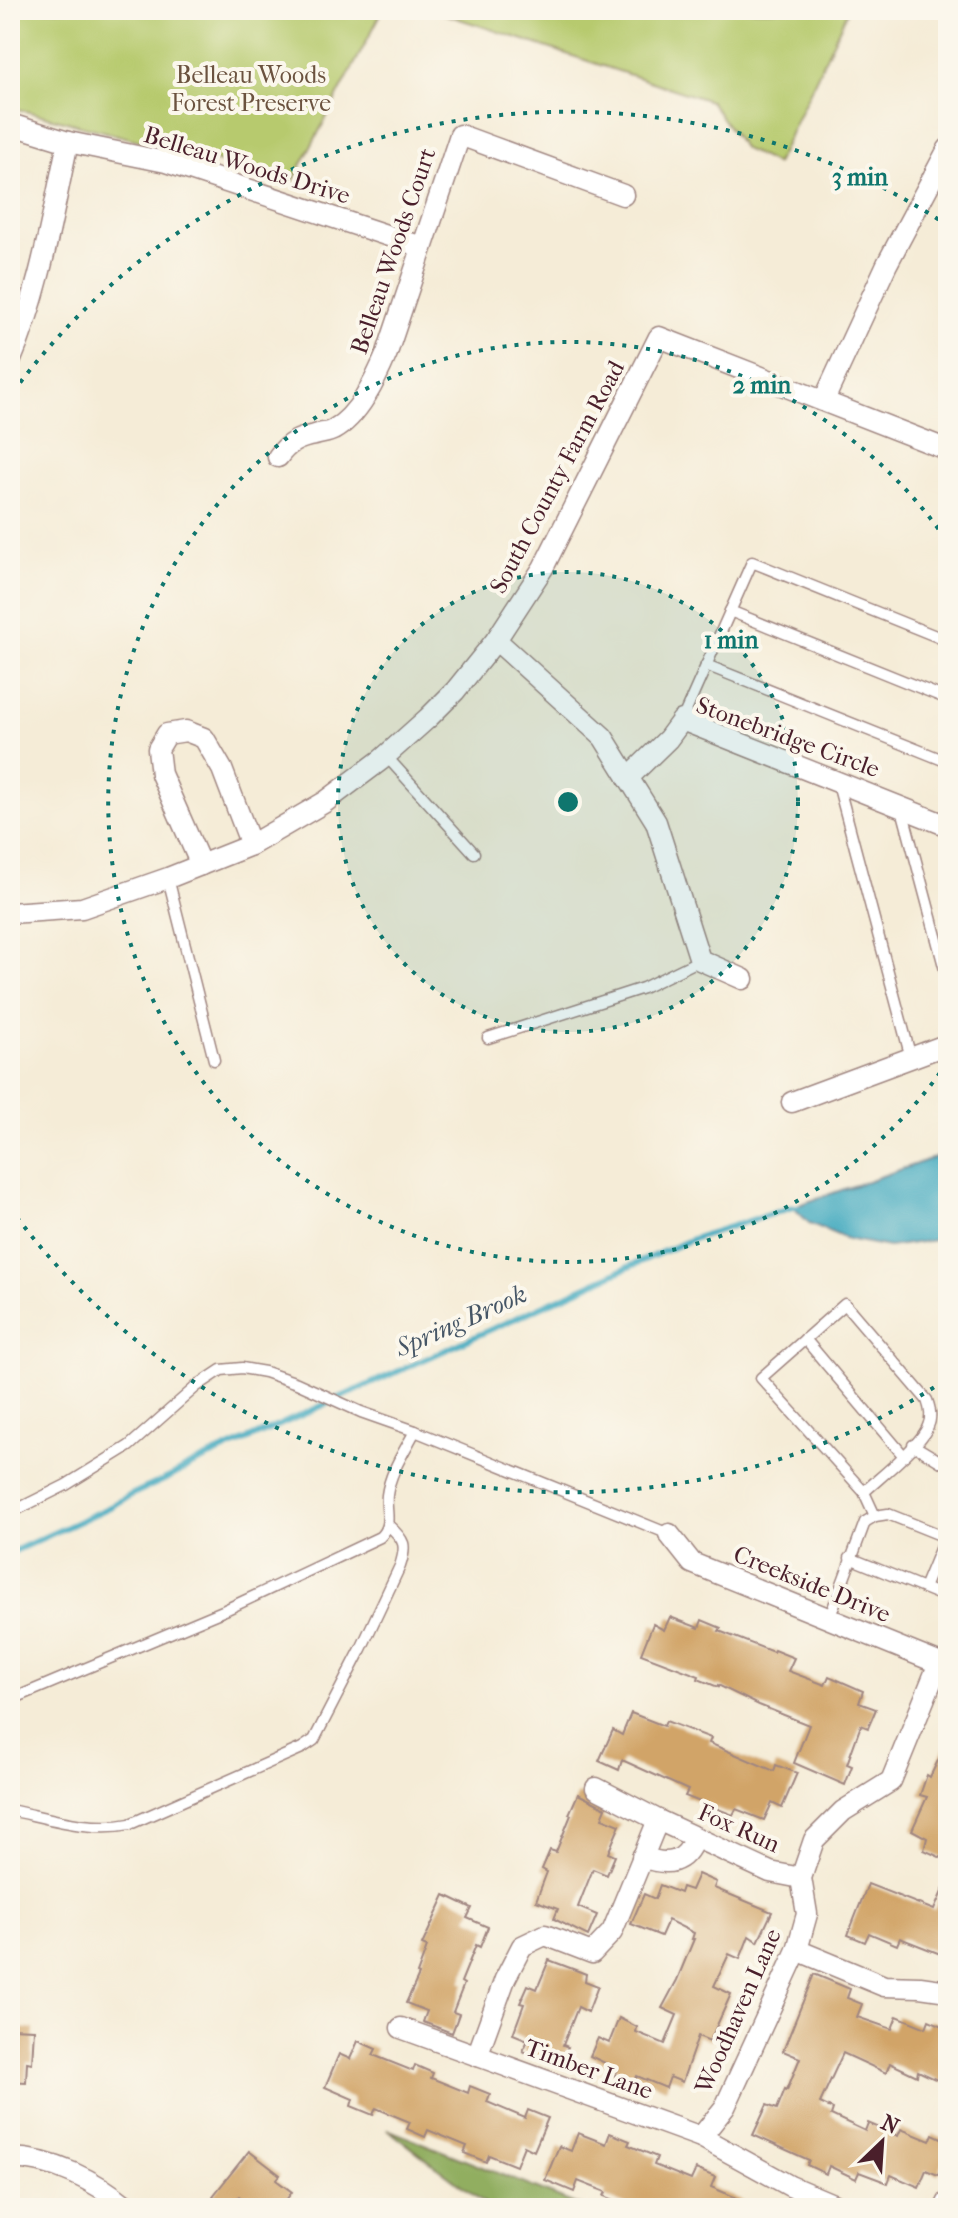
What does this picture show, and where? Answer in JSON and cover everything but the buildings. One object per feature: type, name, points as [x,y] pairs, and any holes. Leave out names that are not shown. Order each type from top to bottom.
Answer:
[{"type":"street","name":"Belleau Woods Drive","points":[[10,124],[68,142],[166,162],[422,247]]},
{"type":"street","name":"Belleau Woods Court","points":[[278,457],[301,437],[332,431],[344,422],[377,378],[460,135],[623,195]]},
{"type":"street","points":[[10,362],[38,282],[68,142]]},
{"type":"street","points":[[948,149],[887,264],[824,400],[948,450]]},
{"type":"street","name":"South County Farm Road","points":[[10,913],[82,908],[251,845],[325,802],[386,756],[455,691],[496,640],[543,568],[659,337],[824,400]]},
{"type":"street","points":[[496,640],[603,737],[656,822],[700,960],[743,979]]},
{"type":"street","name":"Stonebridge Circle","points":[[628,778],[668,739],[682,720],[948,826]]},
{"type":"street","points":[[201,865],[161,774],[158,749],[167,734],[186,731],[204,738],[222,769],[251,845]]},
{"type":"street","points":[[792,1102],[948,1044]]},
{"type":"street","name":"Creekside Drive","points":[[669,1534],[692,1563],[943,1665]]},
{"type":"street","name":"Woodhaven Lane","points":[[701,2137],[725,2107],[797,1950],[807,1914],[801,1878],[814,1840],[843,1811],[891,1781],[943,1665]]},
{"type":"street","name":"Fox Run","points":[[596,1788],[770,1872],[801,1878]]},
{"type":"street","points":[[477,2056],[505,1979],[522,1946],[545,1935],[592,1953],[612,1932],[658,1820]]},
{"type":"street","points":[[642,1857],[659,1863],[674,1862],[691,1846],[695,1837]]},
{"type":"street","points":[[797,1950],[884,1986],[948,1991]]},
{"type":"street","name":"Timber Lane","points":[[401,2028],[701,2137],[790,2186],[842,2208]]},
{"type":"street","points":[[10,2158],[36,2161],[90,2180],[129,2208]]},
{"type":"street","points":[[945,2208],[948,2202]]},
{"type":"lane","points":[[682,720],[752,562],[948,641]]},
{"type":"lane","points":[[730,611],[948,699]]},
{"type":"lane","points":[[706,665],[948,762]]},
{"type":"lane","points":[[386,756],[474,853]]},
{"type":"lane","points":[[837,782],[911,1058]]},
{"type":"lane","points":[[902,808],[948,981]]},
{"type":"lane","points":[[168,878],[214,1060]]},
{"type":"lane","points":[[488,1038],[643,988],[700,960]]},
{"type":"lane","points":[[864,1492],[913,1445],[929,1425],[930,1409],[927,1400],[845,1304],[761,1378],[864,1492],[875,1516]]},
{"type":"lane","points":[[805,1339],[903,1455]]},
{"type":"lane","points":[[10,1513],[66,1485],[129,1446],[197,1386],[221,1370],[242,1368],[265,1372],[322,1393],[361,1412],[669,1534]]},
{"type":"lane","points":[[10,1700],[225,1610],[380,1537],[388,1525],[386,1499],[392,1474],[415,1431]]},
{"type":"lane","points":[[913,1445],[948,1466]]},
{"type":"lane","points":[[829,1619],[865,1522],[875,1516],[888,1514],[947,1538],[924,1588]]},
{"type":"lane","points":[[10,1810],[88,1826],[110,1828],[130,1824],[314,1740],[400,1566],[404,1544],[400,1535],[388,1525]]},
{"type":"lane","points":[[850,1558],[948,1598]]},
{"type":"green space","name":"Belleau Woods Forest Preserve","points":[[10,10],[383,10],[293,181],[10,107]]},
{"type":"green space","points":[[432,10],[848,10],[776,164],[744,149],[710,101]]},
{"type":"green space","points":[[387,2129],[585,2208],[491,2208]]},
{"type":"water","points":[[948,1153],[948,1238],[889,1247],[847,1239],[809,1223],[793,1207]]},
{"type":"waterway","name":"Spring Brook","points":[[10,1553],[189,1466],[653,1256],[695,1238],[797,1207]]}]
